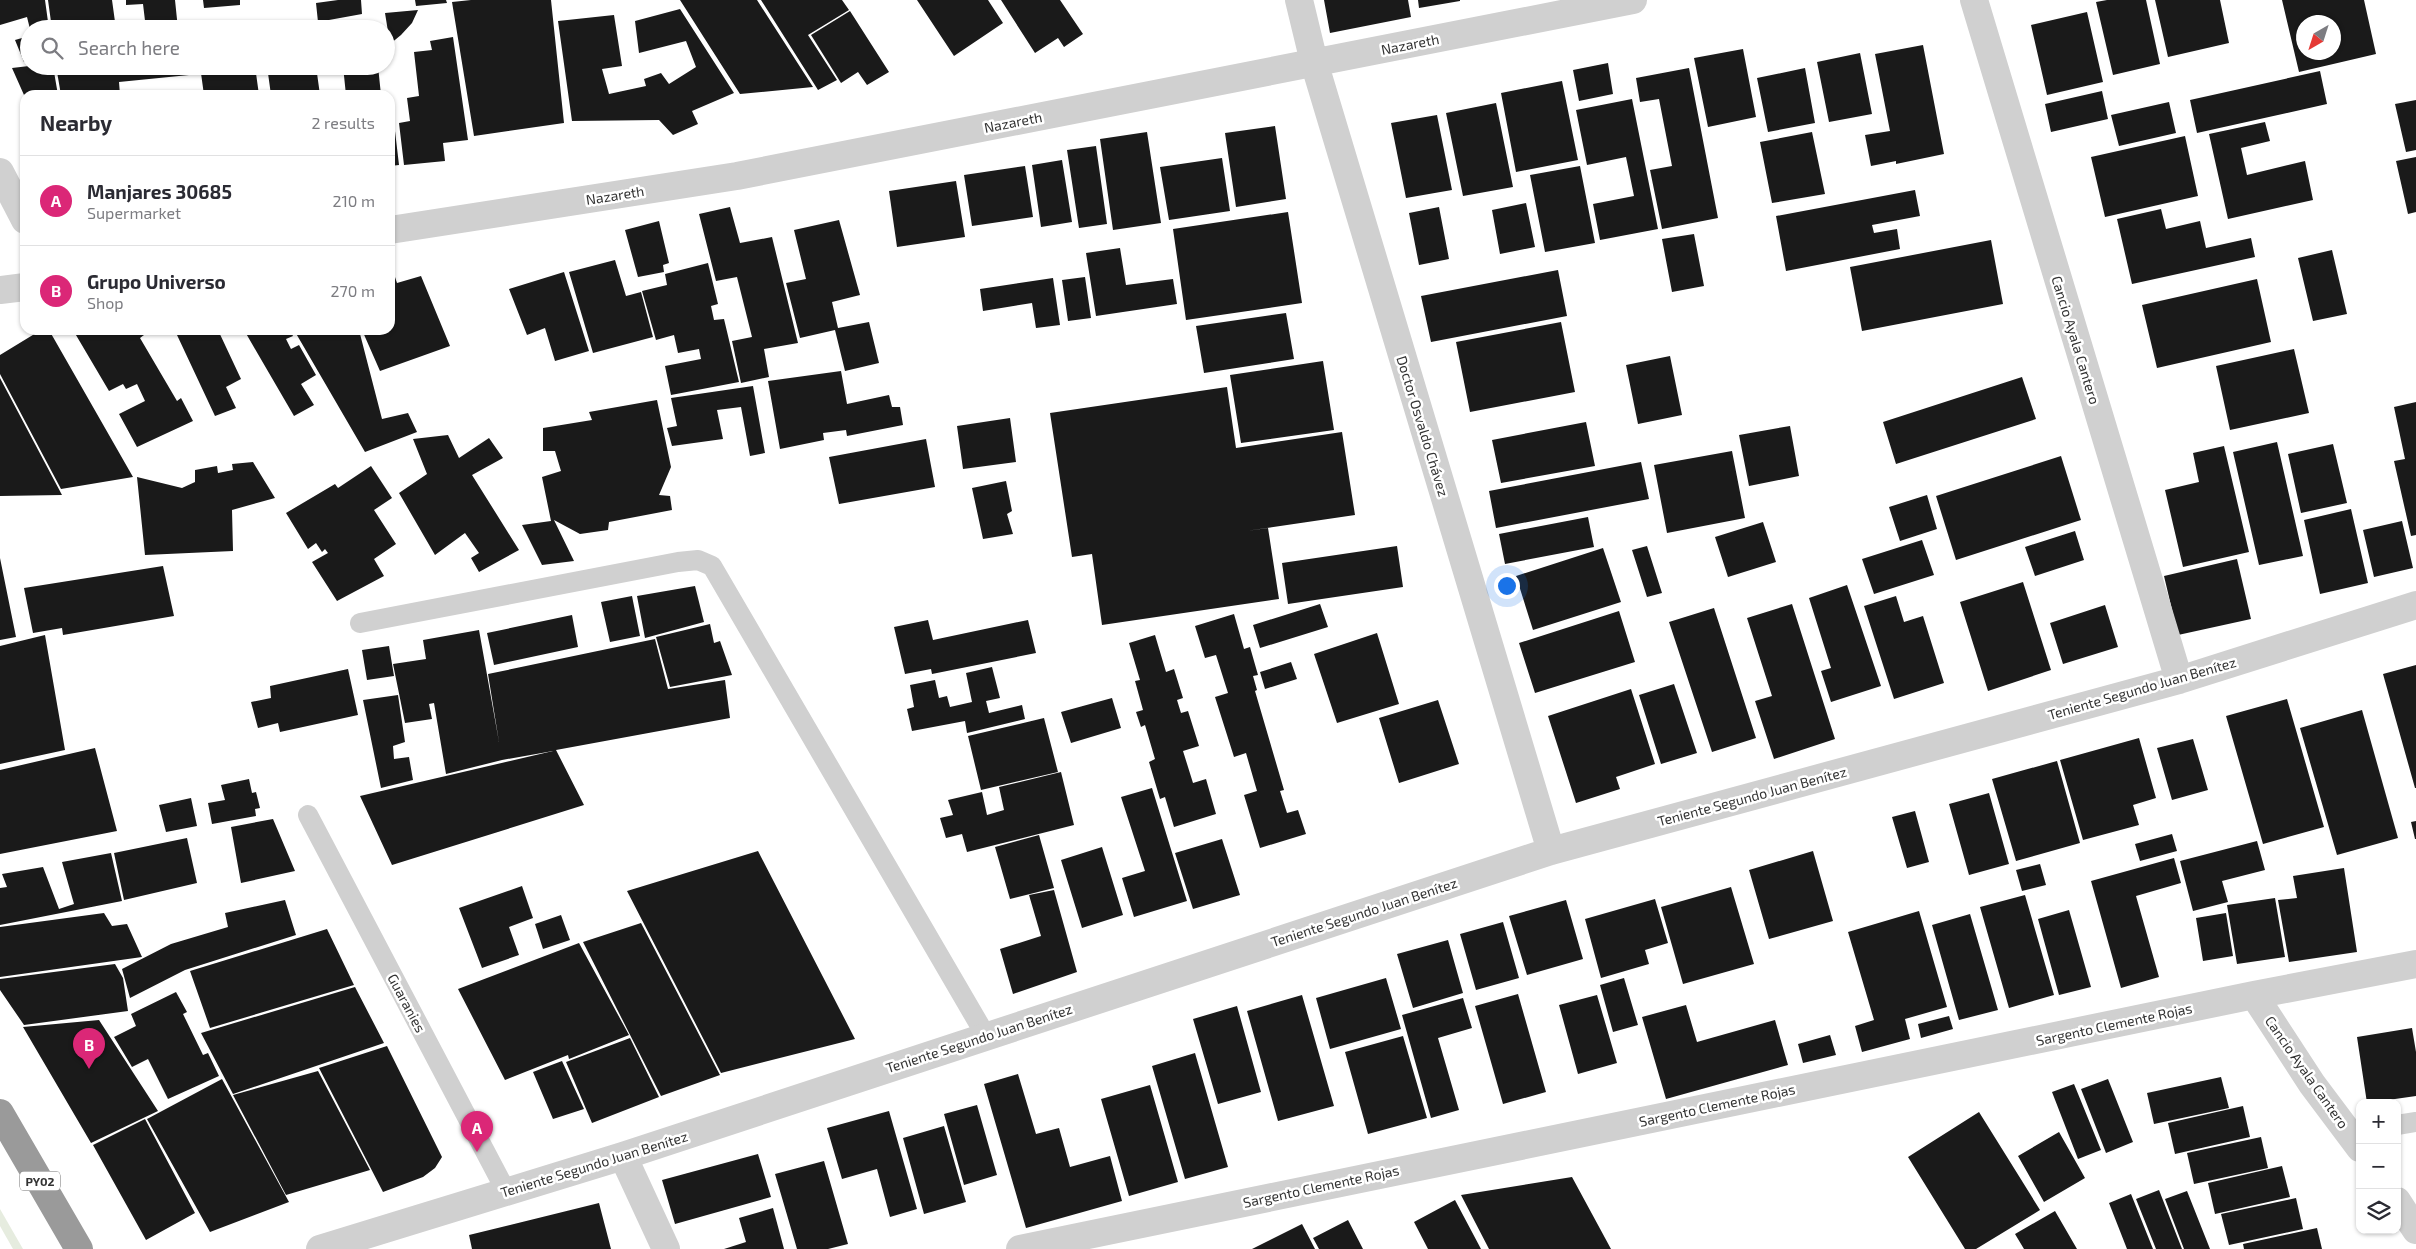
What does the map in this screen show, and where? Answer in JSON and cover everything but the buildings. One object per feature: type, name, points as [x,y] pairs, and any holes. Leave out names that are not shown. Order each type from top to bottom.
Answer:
[{"type":"highway","name":"PY02","points":[[0,1113],[79,1249]]},
{"type":"street","name":"Doctor Osvaldo Chávez","points":[[1299,0],[1314,62],[1551,851]]},
{"type":"street","name":"Nazareth","points":[[395,229],[738,176],[1634,0]]},
{"type":"street","name":"Cancio Ayala Cantero","points":[[1974,0],[2179,680]]},
{"type":"street","points":[[0,172],[20,210]]},
{"type":"street","points":[[0,290],[20,288]]},
{"type":"street","name":"Teniente Segundo Juan Benítez","points":[[320,1249],[623,1156],[1551,851],[2179,680],[2416,605]]},
{"type":"street","name":"Sargento Clemente Rojas","points":[[1020,1249],[2254,995],[2416,964]]},
{"type":"street","name":"Cancio Ayala Cantero","points":[[2254,995],[2312,1084],[2356,1137]]},
{"type":"street","points":[[623,1156],[666,1249]]},
{"type":"street","points":[[2401,1207],[2416,1230]]},
{"type":"lane","points":[[360,622],[678,562],[698,560],[712,566],[986,1036]]},
{"type":"lane","name":"Guaranies","points":[[308,815],[506,1191]]},
{"type":"lane","points":[[2401,1124],[2416,1122]]},
{"type":"shaded area","points":[[0,1209],[23,1249],[13,1249],[0,1226]]},
{"type":"place","name":"Grupo Universo","points":[[89,1069]]},
{"type":"place","name":"Manjares 30685","points":[[477,1152]]}]
